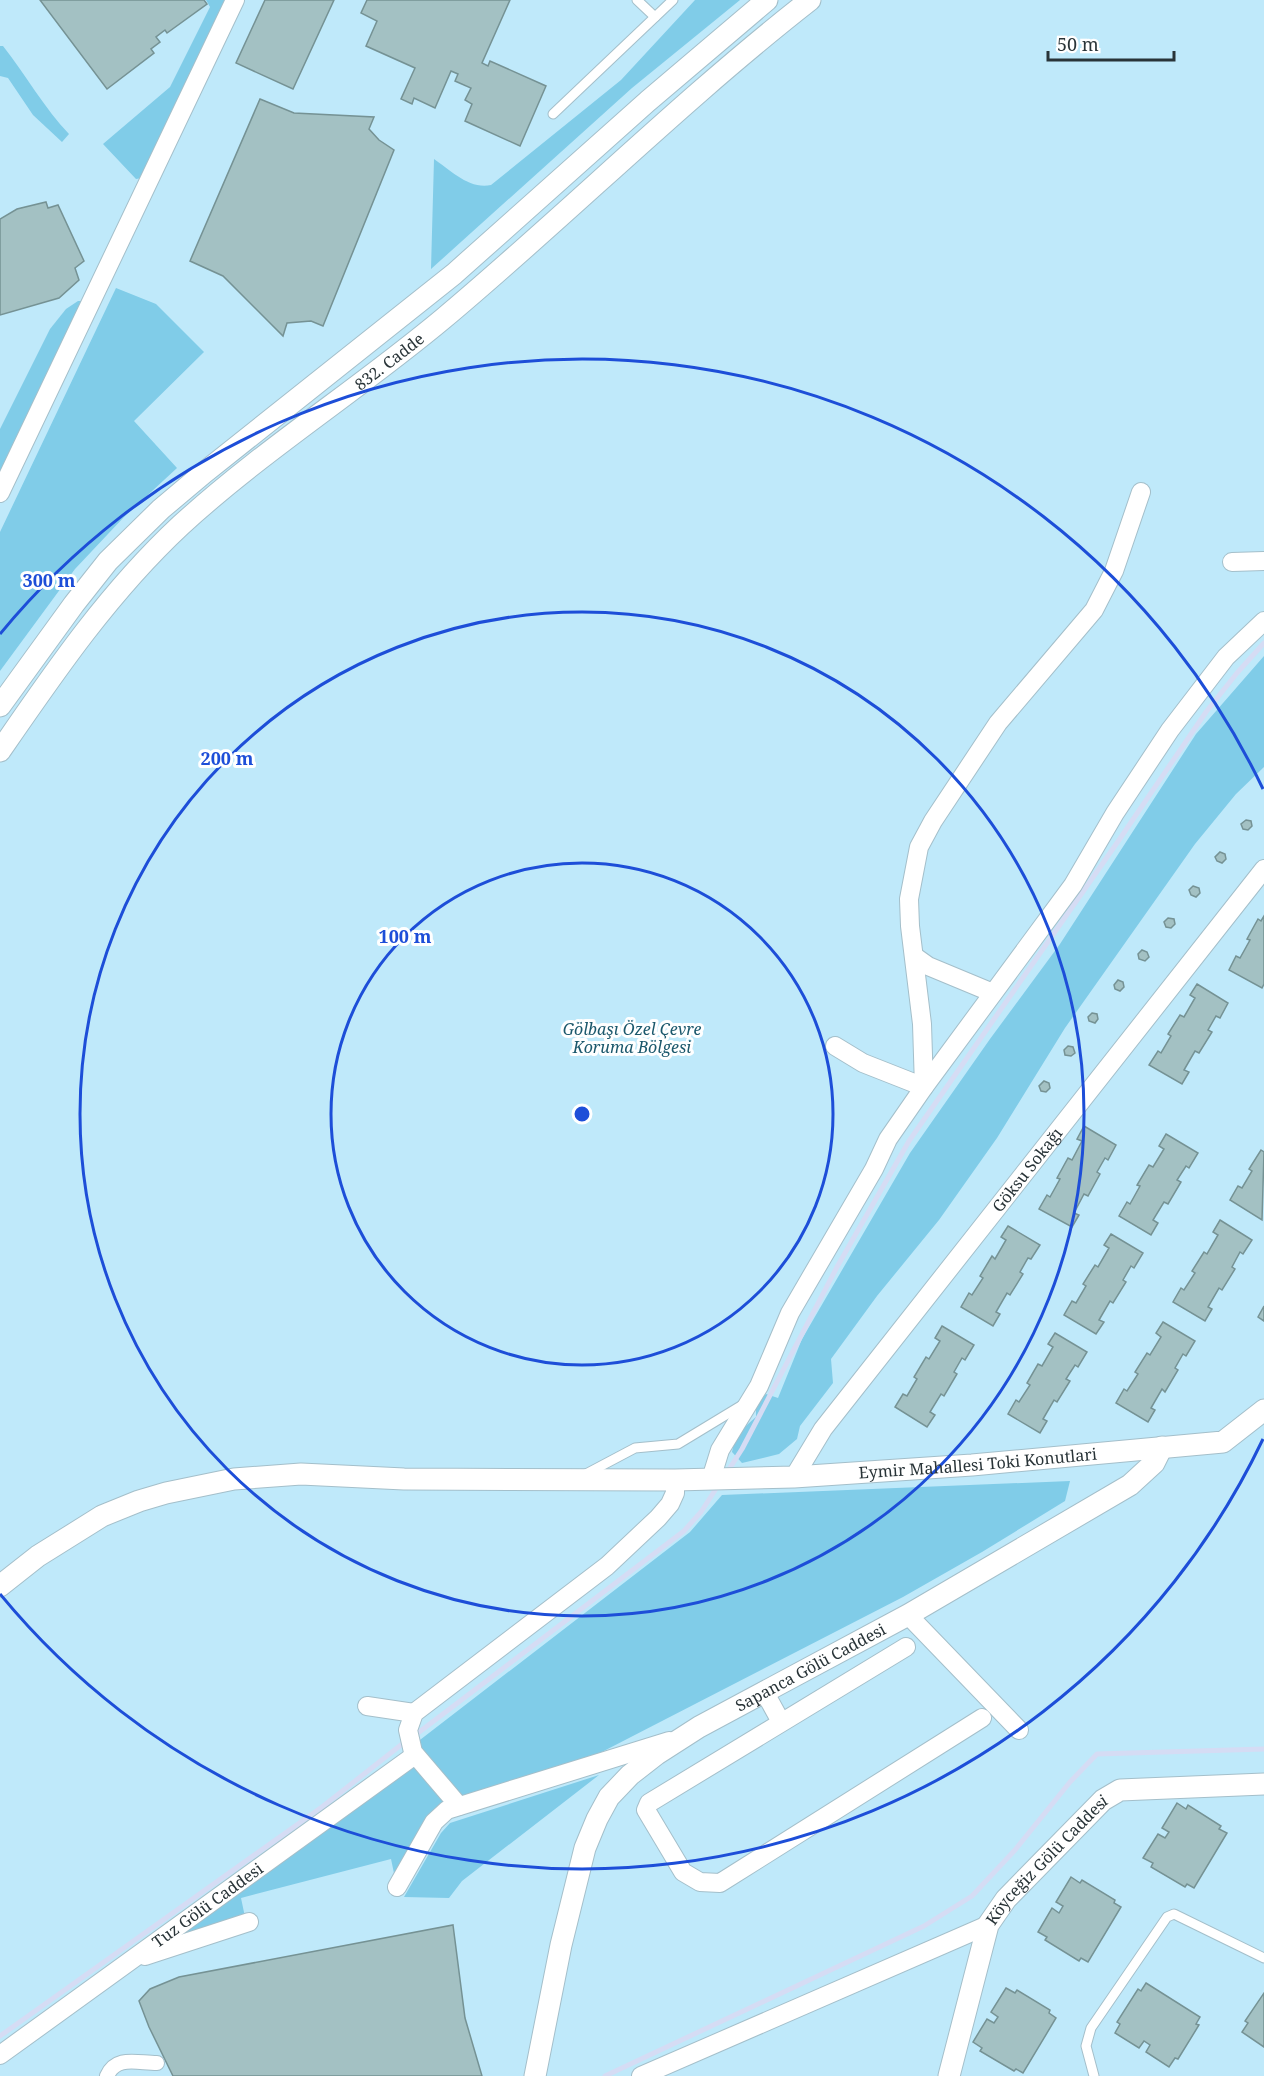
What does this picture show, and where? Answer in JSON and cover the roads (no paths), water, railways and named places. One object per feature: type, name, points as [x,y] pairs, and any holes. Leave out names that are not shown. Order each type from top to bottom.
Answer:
[{"type":"street","points":[[0,493],[235,0]]},
{"type":"street","name":"832. Cadde","points":[[0,706],[74,604],[108,561],[131,538],[205,472],[454,274],[648,101],[768,0]]},
{"type":"street","name":"832. Cadde","points":[[0,751],[97,616],[151,555],[208,501],[442,320],[693,96],[810,0]]},
{"type":"street","points":[[357,352],[374,373]]},
{"type":"street","points":[[924,1087],[922,1024],[909,899],[919,847],[933,821],[998,723],[1094,610],[1114,571],[1141,492]]},
{"type":"street","points":[[1232,562],[1264,561]]},
{"type":"street","points":[[711,1479],[720,1450],[759,1386],[790,1313],[874,1169],[888,1139],[1073,885],[1115,813],[1176,722],[1226,657],[1264,621]]},
{"type":"street","name":"Göksu Sokağı","points":[[794,1477],[823,1430],[1264,869]]},
{"type":"street","points":[[914,956],[928,966],[993,993]]},
{"type":"street","points":[[835,1046],[863,1062],[924,1087]]},
{"type":"street","points":[[1162,1447],[1223,1442],[1264,1410]]},
{"type":"street","name":"Eymir Mahallesi Toki Konutlari","points":[[0,1586],[38,1556],[102,1516],[139,1501],[234,1479],[300,1474],[404,1479],[675,1480],[794,1477],[972,1465],[1162,1447]]},
{"type":"street","name":"Sapanca Gölü Caddesi","points":[[535,2076],[585,1848],[609,1797],[630,1775],[683,1737],[764,1691],[908,1616],[1130,1485],[1154,1463],[1162,1447]]},
{"type":"street","name":"Tuz Gölü Caddesi","points":[[0,2055],[129,1961],[412,1736],[607,1566],[658,1518],[670,1504],[675,1492],[675,1480]]},
{"type":"street","points":[[908,1616],[1019,1730]]},
{"type":"street","points":[[906,1647],[646,1806],[683,1872],[700,1882],[720,1883],[982,1718]]},
{"type":"street","points":[[764,1691],[782,1722]]},
{"type":"street","points":[[367,1706],[412,1736],[459,1806]]},
{"type":"street","points":[[397,1887],[434,1822],[447,1810],[683,1737]]},
{"type":"street","name":"Köyceğiz Gölü Caddesi","points":[[950,2076],[988,1925],[1006,1899],[1103,1800],[1120,1790],[1264,1784]]},
{"type":"street","points":[[129,1961],[249,1922]]},
{"type":"street","points":[[641,2076],[988,1925]]},
{"type":"street","points":[[107,2076],[110,2068],[117,2063],[157,2063]]},
{"type":"lane","points":[[637,0],[655,17]]},
{"type":"lane","points":[[553,114],[673,0]]},
{"type":"lane","points":[[575,1480],[635,1448],[678,1444],[751,1399]]},
{"type":"lane","points":[[1094,2076],[1086,2046],[1091,2028],[1167,1917],[1174,1914],[1264,1958]]},
{"type":"waterway","points":[[726,1474],[742,1449],[837,1267],[909,1141],[1206,712],[1264,643]]},
{"type":"waterway","points":[[414,1736],[684,1531],[701,1512],[719,1484]]},
{"type":"waterway","points":[[0,2036],[322,1807],[406,1741]]},
{"type":"waterway","points":[[605,2076],[924,1926],[972,1896],[1015,1850],[1070,1782],[1097,1754],[1264,1749]]},
{"type":"park label","name":"Gölbaşı Özel Çevre Koruma Bölgesi","points":[[632,1038]]}]
